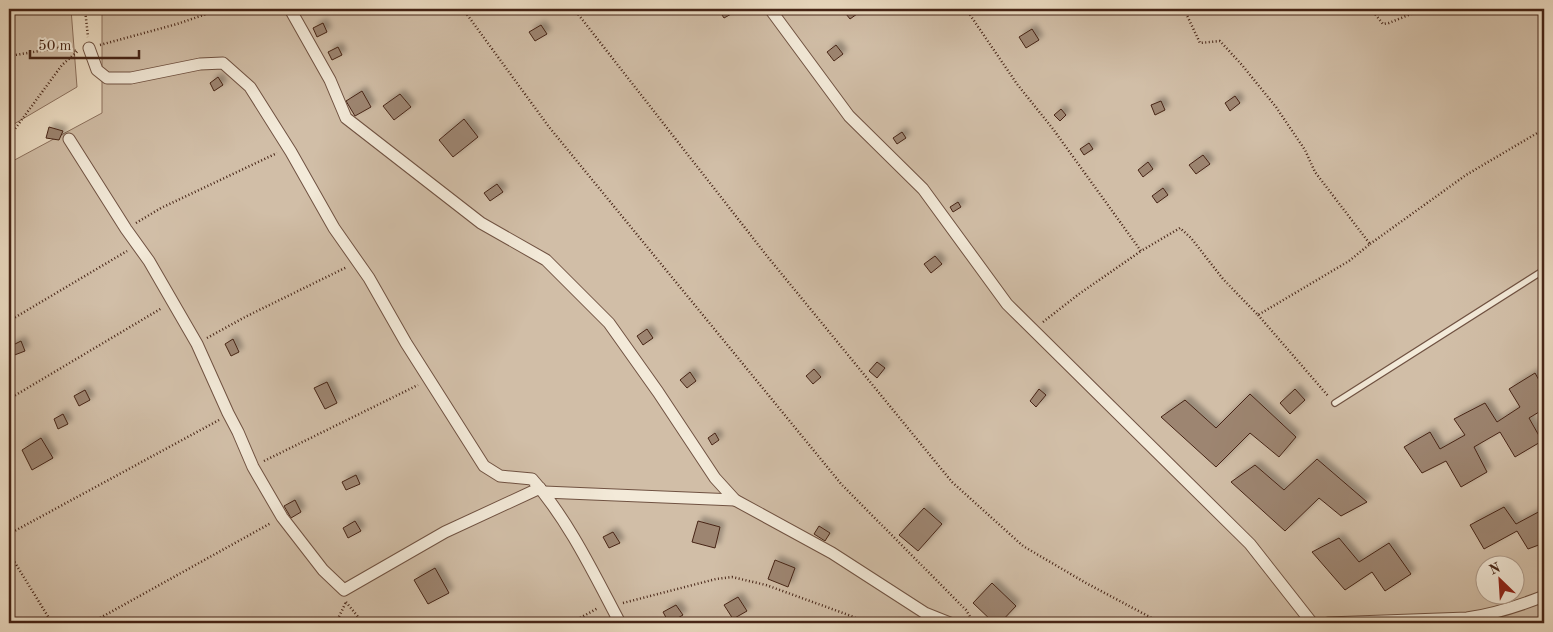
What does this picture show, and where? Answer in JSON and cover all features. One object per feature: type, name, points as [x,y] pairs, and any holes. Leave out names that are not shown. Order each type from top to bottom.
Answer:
[{"type":"street","points":[[290,9],[330,80],[346,118],[481,223],[546,260],[609,323],[715,478],[735,500],[832,553],[924,612],[950,623]]},
{"type":"street","points":[[770,9],[849,116],[923,189],[1007,304],[1250,544],[1312,623]]},
{"type":"street","points":[[84,50],[97,70],[107,78],[131,78],[200,64],[223,63],[250,86],[334,228],[369,278],[428,380],[484,466],[500,476],[532,479],[542,490],[568,529],[620,623]]},
{"type":"street","points":[[69,139],[126,229],[149,261],[197,344],[253,467],[282,517],[345,596],[445,532],[542,490],[735,500]]},
{"type":"street","points":[[1328,623],[1467,618],[1514,608],[1544,596]]},
{"type":"lane","points":[[1334,404],[1544,270]]},
{"type":"path","points":[[84,50],[85,9]]},
{"type":"path","points":[[9,137],[62,65],[84,50],[177,24],[221,9]]},
{"type":"path","points":[[463,9],[549,127],[842,485],[966,610],[974,623]]},
{"type":"path","points":[[574,9],[767,256],[952,482],[1023,546],[1086,584],[1161,623]]},
{"type":"path","points":[[966,9],[1017,84],[1053,129],[1141,251]]},
{"type":"path","points":[[1184,9],[1200,43],[1220,42],[1242,65],[1276,108],[1305,150],[1315,172],[1370,244]]},
{"type":"path","points":[[1371,9],[1383,24],[1423,9]]},
{"type":"path","points":[[9,56],[58,48],[84,50]]},
{"type":"path","points":[[1258,315],[1348,261],[1466,175],[1544,129]]},
{"type":"path","points":[[126,229],[161,208],[288,148]]},
{"type":"path","points":[[1033,330],[1078,294],[1141,251],[1180,228],[1191,238],[1222,279],[1258,315],[1334,404]]},
{"type":"path","points":[[9,320],[137,245]]},
{"type":"path","points":[[197,344],[247,316],[358,262]]},
{"type":"path","points":[[9,399],[172,302]]},
{"type":"path","points":[[253,467],[428,380]]},
{"type":"path","points":[[9,534],[228,413]]},
{"type":"path","points":[[91,623],[282,517]]},
{"type":"path","points":[[9,553],[52,623]]},
{"type":"path","points":[[571,623],[609,603],[621,603],[716,579],[732,577],[766,585],[854,617],[861,623]]},
{"type":"path","points":[[336,623],[345,596]]},
{"type":"path","points":[[345,596],[363,623]]},
{"type":"shaded area","points":[[9,9],[71,9],[77,87],[9,127]]},
{"type":"shaded area","points":[[102,9],[1544,9],[1544,623],[9,623],[9,163],[102,113]]},
{"type":"building","points":[[730,9],[733,13],[724,18],[720,12]]},
{"type":"building","points":[[842,9],[864,9],[850,19]]},
{"type":"building","points":[[323,23],[327,32],[317,37],[313,28]]},
{"type":"building","points":[[541,25],[547,34],[535,41],[529,32]]},
{"type":"building","points":[[1032,29],[1039,40],[1026,48],[1019,37]]},
{"type":"building","points":[[836,45],[843,54],[834,61],[827,52]]},
{"type":"building","points":[[338,47],[342,55],[332,60],[328,52]]},
{"type":"building","points":[[218,77],[223,85],[214,91],[210,83]]},
{"type":"building","points":[[362,91],[371,107],[355,116],[346,101]]},
{"type":"building","points":[[400,94],[411,107],[394,120],[383,106]]},
{"type":"building","points":[[1235,96],[1240,103],[1230,111],[1225,103]]},
{"type":"building","points":[[1161,101],[1165,110],[1155,115],[1151,105]]},
{"type":"building","points":[[1061,109],[1066,115],[1060,121],[1054,115]]},
{"type":"building","points":[[464,119],[478,137],[453,157],[439,140]]},
{"type":"building","points":[[49,127],[63,131],[59,140],[46,138]]},
{"type":"building","points":[[902,132],[906,138],[897,144],[893,138]]},
{"type":"building","points":[[1089,143],[1093,149],[1084,155],[1080,149]]},
{"type":"building","points":[[1203,155],[1210,164],[1196,174],[1189,165]]},
{"type":"building","points":[[1148,162],[1153,169],[1143,177],[1138,170]]},
{"type":"building","points":[[497,184],[503,192],[490,201],[484,193]]},
{"type":"building","points":[[1163,188],[1168,195],[1157,203],[1152,196]]},
{"type":"building","points":[[958,202],[961,207],[953,212],[950,207]]},
{"type":"building","points":[[935,256],[942,264],[931,273],[924,264]]},
{"type":"building","points":[[647,329],[653,338],[643,345],[637,336]]},
{"type":"building","points":[[233,339],[239,352],[231,356],[225,344]]},
{"type":"building","points":[[21,341],[25,351],[12,356],[9,347]]},
{"type":"building","points":[[877,362],[885,368],[877,378],[869,371]]},
{"type":"building","points":[[814,369],[821,377],[813,384],[806,376]]},
{"type":"building","points":[[690,372],[696,381],[687,388],[680,380]]},
{"type":"building","points":[[1535,373],[1544,389],[1544,409],[1529,418],[1542,441],[1515,457],[1500,432],[1474,447],[1487,472],[1461,487],[1446,461],[1422,473],[1404,447],[1430,432],[1440,449],[1465,435],[1454,419],[1485,403],[1497,422],[1520,407],[1509,389]]},
{"type":"building","points":[[327,382],[337,403],[325,409],[314,388]]},
{"type":"building","points":[[1039,389],[1046,395],[1036,407],[1030,401]]},
{"type":"building","points":[[1295,389],[1305,400],[1290,414],[1280,403]]},
{"type":"building","points":[[85,390],[90,400],[79,406],[74,396]]},
{"type":"building","points":[[1250,394],[1296,437],[1279,457],[1250,433],[1216,467],[1161,417],[1185,400],[1216,428]]},
{"type":"building","points":[[63,414],[68,424],[58,429],[54,419]]},
{"type":"building","points":[[715,433],[719,440],[712,445],[708,438]]},
{"type":"building","points":[[41,438],[53,458],[32,470],[22,450]]},
{"type":"building","points":[[1317,459],[1367,502],[1341,516],[1319,498],[1285,531],[1231,482],[1255,465],[1284,490]]},
{"type":"building","points":[[356,475],[360,484],[346,490],[342,482]]},
{"type":"building","points":[[295,500],[301,512],[291,518],[284,506]]},
{"type":"building","points":[[1504,507],[1516,524],[1544,509],[1544,543],[1528,549],[1517,531],[1484,549],[1470,525]]},
{"type":"building","points":[[924,508],[942,524],[918,551],[899,535]]},
{"type":"building","points":[[355,521],[361,531],[348,538],[343,528]]},
{"type":"building","points":[[698,521],[720,527],[715,548],[692,542]]},
{"type":"building","points":[[819,526],[830,533],[825,541],[814,534]]},
{"type":"building","points":[[613,532],[620,543],[609,548],[603,537]]},
{"type":"building","points":[[1339,538],[1359,562],[1389,543],[1411,574],[1385,591],[1372,572],[1345,590],[1312,552]]},
{"type":"building","points":[[775,560],[795,568],[788,587],[768,579]]},
{"type":"building","points":[[435,568],[449,593],[428,604],[414,580]]},
{"type":"building","points":[[992,583],[1016,606],[1000,623],[994,623],[973,603]]},
{"type":"building","points":[[738,597],[747,611],[733,619],[724,605]]},
{"type":"building","points":[[676,605],[683,615],[669,623],[663,612]]}]
